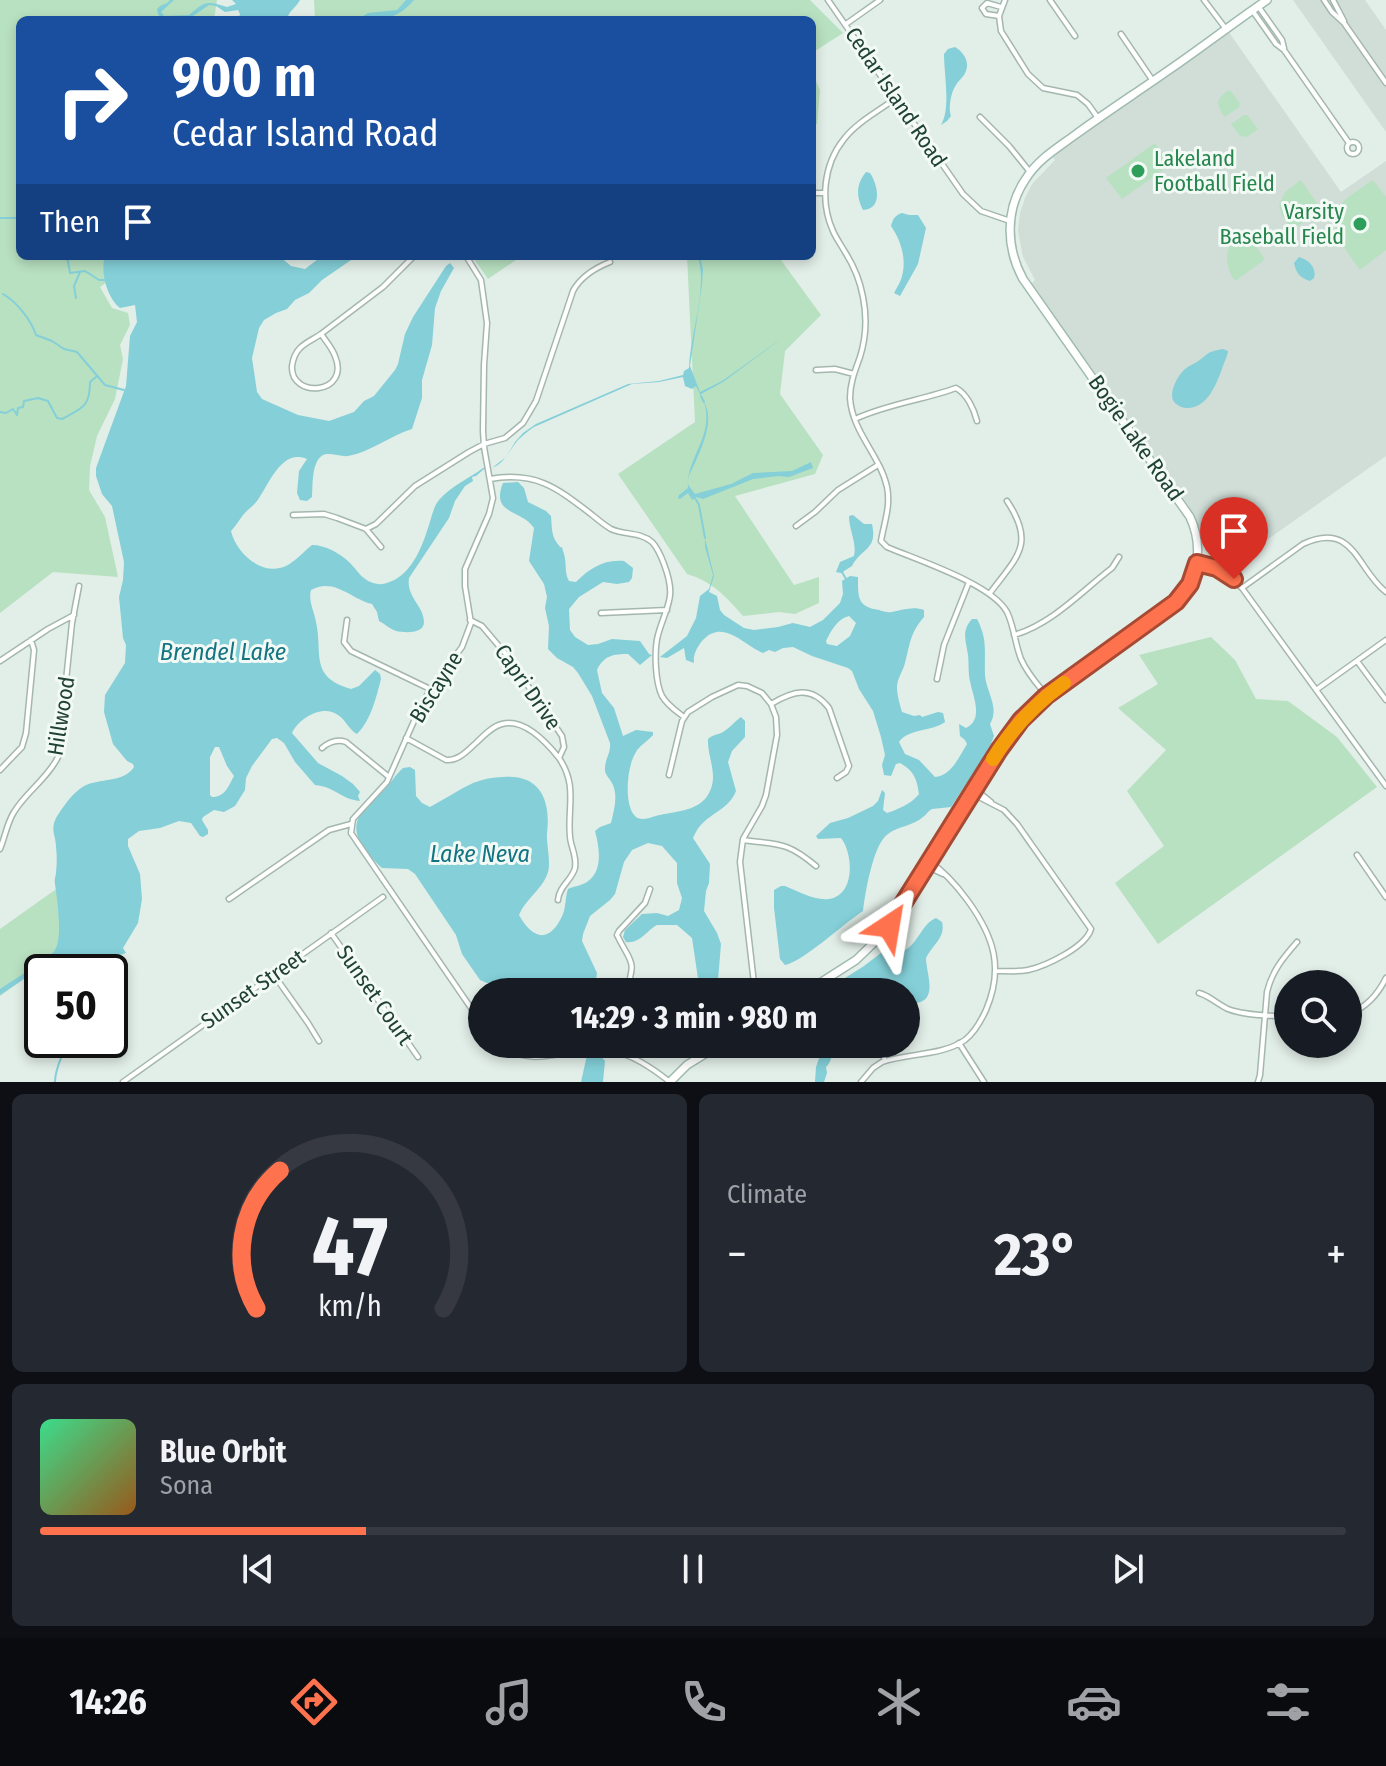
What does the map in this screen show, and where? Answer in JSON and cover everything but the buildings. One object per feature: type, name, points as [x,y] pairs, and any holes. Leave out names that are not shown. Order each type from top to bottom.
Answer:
[{"type":"main road","name":"Bogie Lake Road","points":[[1197,563],[1197,535],[1186,510],[1023,279],[1012,250],[1010,221],[1016,197],[1030,172],[1048,154],[1267,0]]},
{"type":"main road","points":[[828,978],[869,949],[889,926],[1011,732],[1046,696],[1170,607],[1187,589],[1197,563]]},
{"type":"main road","points":[[670,1082],[698,1058]]},
{"type":"street","name":"Cedar Island Road","points":[[828,0],[963,194],[981,211],[1010,221]]},
{"type":"street","points":[[846,24],[880,0]]},
{"type":"street","points":[[1005,0],[999,16],[1001,31],[1030,76],[1043,88],[1077,95],[1098,118]]},
{"type":"street","points":[[1050,0],[1075,36]]},
{"type":"street","points":[[1204,0],[1226,29]]},
{"type":"street","points":[[1324,0],[1344,23]]},
{"type":"street","points":[[1333,0],[1344,23],[1386,83]]},
{"type":"street","points":[[999,16],[986,14],[982,8],[987,3],[1001,7]]},
{"type":"street","points":[[1255,8],[1276,44],[1284,50],[1349,143]]},
{"type":"street","points":[[1121,34],[1153,81]]},
{"type":"street","points":[[896,98],[845,138],[834,154],[824,193],[833,232],[859,281],[864,301],[865,338],[850,395],[855,419],[883,475],[888,497],[889,506],[881,541],[884,546],[969,582],[1002,603],[1026,670],[1046,696]]},
{"type":"street","points":[[980,117],[1030,172]]},
{"type":"street","points":[[816,193],[824,193]]},
{"type":"street","points":[[321,334],[336,358],[336,374],[328,387],[302,385],[293,374],[293,358],[297,351],[383,287],[410,260]]},
{"type":"street","name":"Biscayne","points":[[351,824],[389,777],[430,689],[469,633],[465,569],[493,498],[484,444],[487,323],[481,280],[468,260]]},
{"type":"street","points":[[366,529],[376,524],[415,486],[484,444],[505,438],[528,417],[577,283],[610,262]]},
{"type":"street","points":[[816,370],[835,369],[854,374]]},
{"type":"street","points":[[855,419],[956,388],[968,401],[977,421]]},
{"type":"street","points":[[796,526],[838,490],[878,465]]},
{"type":"street","points":[[490,477],[530,478],[542,482],[567,495],[611,528],[652,542],[658,550],[671,590],[656,644],[659,685],[663,697],[684,717]]},
{"type":"street","points":[[990,593],[1018,556],[1022,545],[1020,521],[1007,501]]},
{"type":"street","points":[[293,515],[324,514],[366,529],[381,547]]},
{"type":"street","points":[[1242,588],[1303,544],[1327,538],[1342,542],[1353,550],[1372,579],[1386,592]]},
{"type":"street","points":[[1014,635],[1041,624],[1112,568],[1119,557]]},
{"type":"street","points":[[1197,563],[1224,572],[1242,588],[1386,786]]},
{"type":"street","points":[[937,679],[944,645],[969,582]]},
{"type":"street","name":"Hillwood","points":[[0,849],[15,810],[58,757],[79,586]]},
{"type":"street","points":[[601,613],[668,609]]},
{"type":"street","points":[[0,661],[74,615]]},
{"type":"street","points":[[347,620],[344,642],[351,651],[430,689]]},
{"type":"street","name":"Capri Drive","points":[[470,620],[482,626],[493,638],[562,736],[564,747],[559,758],[566,769],[571,791],[570,836],[576,862],[573,873],[559,892],[558,900]]},
{"type":"street","points":[[0,770],[22,747],[26,733],[34,650],[31,640]]},
{"type":"street","points":[[1316,690],[1386,640]]},
{"type":"street","points":[[1357,661],[1386,700]]},
{"type":"street","points":[[669,775],[684,717],[699,704],[738,685],[756,689],[771,704],[776,717],[777,735],[766,795],[743,840],[740,862],[753,978]]},
{"type":"street","points":[[771,704],[788,694],[800,692],[812,694],[824,702],[829,708],[849,766],[837,778]]},
{"type":"street","points":[[406,738],[451,761],[494,728],[503,723],[513,723],[539,737],[559,758]]},
{"type":"street","points":[[322,748],[339,740],[346,742],[389,777]]},
{"type":"street","points":[[973,791],[981,800],[992,803],[1017,824],[1091,929],[1088,938],[1053,961],[1027,970],[995,971]]},
{"type":"street","points":[[229,899],[329,830],[351,824],[353,838],[468,1004]]},
{"type":"street","points":[[743,840],[786,845],[816,866]]},
{"type":"street","points":[[1357,855],[1386,897]]},
{"type":"street","points":[[861,1082],[873,1068],[885,1061],[959,1043],[972,1033],[984,1014],[993,990],[996,977],[987,931],[964,895],[945,875],[928,864]]},
{"type":"street","points":[[629,978],[631,959],[617,935],[645,903],[650,889]]},
{"type":"street","name":"Sunset Street","points":[[123,1082],[383,897]]},
{"type":"street","name":"Sunset Court","points":[[331,933],[418,1057]]},
{"type":"street","points":[[1258,1082],[1270,979],[1297,942]]},
{"type":"street","points":[[274,975],[319,1041]]},
{"type":"street","points":[[1362,1008],[1372,1000],[1386,978]]},
{"type":"street","points":[[1199,993],[1230,1009],[1274,1016]]},
{"type":"street","points":[[959,1043],[984,1082]]},
{"type":"street","points":[[634,1058],[670,1082]]},
{"type":"shaded area","points":[[1293,0],[1365,0],[1386,30],[1386,132]]},
{"type":"shaded area","points":[[1228,31],[1341,192],[1386,161],[1386,456],[1227,568],[1168,475],[1031,284],[1035,280],[1023,257],[1018,231],[1025,198],[1032,184],[1055,160],[1052,156]]},
{"type":"green space","points":[[0,0],[217,0],[215,16],[16,16],[16,260],[137,260],[100,287],[112,308],[128,313],[130,325],[120,345],[123,359],[115,399],[97,436],[90,466],[89,490],[105,517],[118,577],[53,572],[0,613]]},
{"type":"green space","points":[[314,0],[810,0],[843,33],[816,50],[816,16],[315,16]]},
{"type":"green space","points":[[816,81],[820,90],[816,124]]},
{"type":"green space","points":[[1230,90],[1240,103],[1225,117],[1218,102]]},
{"type":"green space","points":[[1244,115],[1258,129],[1247,137],[1240,136],[1231,124]]},
{"type":"green space","name":"Lakeland Football Field","points":[[1155,143],[1170,165],[1122,199],[1106,178]]},
{"type":"green space","points":[[1301,180],[1318,205],[1316,213],[1292,230],[1279,205],[1285,192]]},
{"type":"green space","name":"Varsity Baseball Field","points":[[1373,180],[1386,197],[1386,250],[1360,270],[1335,229],[1336,211]]},
{"type":"green space","points":[[1244,229],[1264,258],[1235,281],[1228,266],[1228,253],[1233,240]]},
{"type":"green space","points":[[475,260],[516,260],[488,279]]},
{"type":"green space","points":[[687,260],[781,260],[821,315],[785,351],[780,394],[823,455],[815,474],[735,496],[794,585],[819,577],[819,603],[795,614],[779,612],[743,616],[718,590],[687,574],[618,474],[695,422]]},
{"type":"green space","points":[[1211,637],[1235,660],[1256,699],[1288,701],[1337,737],[1377,787],[1158,944],[1115,883],[1164,846],[1127,791],[1166,750],[1118,708],[1158,684],[1139,655]]},
{"type":"green space","points":[[69,880],[100,925],[59,954],[24,954],[24,979],[0,996],[0,929]]},
{"type":"water","points":[[174,0],[161,12],[164,16],[160,16],[157,9]]},
{"type":"water","points":[[232,0],[300,0],[288,16],[239,16],[238,10],[225,12],[209,5],[193,16],[164,16],[189,15],[205,4],[227,7],[236,4]]},
{"type":"water","points":[[406,0],[414,0],[395,15],[363,16],[368,13],[397,10]]},
{"type":"water","points":[[955,47],[962,52],[967,67],[953,92],[951,116],[941,125],[946,101],[944,54]]},
{"type":"water","points":[[866,172],[873,178],[877,196],[874,205],[863,210],[858,191]]},
{"type":"water","points":[[902,213],[918,215],[926,228],[918,264],[900,296],[894,293],[900,282],[904,260],[891,226]]},
{"type":"water","points":[[1299,257],[1313,268],[1315,274],[1310,281],[1301,277],[1296,270],[1294,263]]},
{"type":"water","name":"Brendel Lake","points":[[104,260],[284,260],[291,266],[305,269],[317,260],[351,260],[287,309],[264,320],[252,358],[257,392],[262,399],[298,415],[329,421],[354,412],[374,396],[398,364],[405,334],[413,317],[446,266],[450,263],[454,268],[435,308],[432,345],[422,380],[422,398],[412,429],[356,454],[323,455],[316,463],[312,497],[307,501],[300,500],[297,493],[299,471],[307,459],[298,457],[283,463],[257,501],[231,531],[244,555],[259,566],[277,569],[286,566],[312,545],[317,545],[342,556],[369,581],[380,584],[389,582],[402,575],[416,557],[439,500],[483,468],[491,468],[472,477],[473,481],[465,486],[449,518],[409,578],[410,591],[423,616],[421,629],[396,631],[379,621],[372,604],[335,587],[311,590],[323,671],[338,684],[351,689],[359,686],[375,670],[381,679],[369,715],[357,734],[338,715],[325,711],[306,718],[292,733],[318,763],[353,784],[360,792],[360,801],[315,785],[295,762],[284,743],[277,738],[272,739],[252,766],[245,790],[235,806],[224,812],[214,810],[203,817],[208,834],[200,836],[191,823],[179,821],[139,831],[128,839],[140,874],[142,899],[138,923],[123,948],[126,953],[50,954],[59,937],[54,822],[72,796],[84,786],[124,776],[134,767],[113,744],[104,712],[105,695],[125,663],[126,645],[119,597],[124,562],[112,506],[102,494],[96,468],[126,386],[130,336],[137,322],[135,305],[120,308],[108,291]],"holes":[[[215,747],[219,747],[234,776],[223,793],[216,797],[210,795],[210,757]]]},
{"type":"water","points":[[699,260],[703,269],[702,285],[690,366],[700,392],[722,381],[784,337],[701,396],[696,386],[692,389],[685,386],[683,377],[659,382],[632,384],[534,427],[518,440],[507,456],[515,442],[523,433],[536,424],[628,384],[683,375],[689,368],[700,298]]},
{"type":"water","points":[[1223,349],[1228,351],[1227,356],[1206,400],[1194,407],[1185,408],[1176,404],[1172,395],[1182,372],[1208,353]]},
{"type":"water","points":[[704,402],[708,417],[706,434],[688,479],[706,426]]},
{"type":"water","points":[[811,462],[813,468],[789,477],[753,479],[703,499],[696,497],[692,500],[688,493],[678,498],[688,484],[695,494],[731,484],[753,473],[792,471]]},
{"type":"water","name":"Lake Neva","points":[[518,482],[524,488],[528,502],[551,516],[553,534],[562,548],[569,581],[576,582],[592,569],[610,561],[624,561],[633,568],[629,582],[603,582],[579,597],[569,609],[570,630],[588,645],[612,639],[640,641],[652,655],[640,665],[628,654],[614,655],[606,658],[597,670],[602,693],[614,708],[623,736],[636,730],[653,732],[637,750],[630,766],[629,804],[636,817],[642,819],[688,809],[705,799],[713,780],[708,739],[726,730],[741,717],[745,721],[745,737],[732,751],[728,762],[736,791],[729,802],[700,826],[693,838],[710,864],[704,911],[721,944],[718,978],[698,978],[692,938],[677,925],[657,925],[631,942],[626,942],[623,937],[625,930],[642,914],[668,916],[679,910],[682,898],[677,883],[677,863],[662,846],[648,843],[632,850],[624,862],[615,894],[590,916],[582,941],[597,973],[596,978],[479,978],[462,954],[456,935],[415,874],[408,869],[382,868],[361,844],[356,830],[362,812],[403,768],[415,770],[416,796],[430,807],[477,782],[496,777],[516,777],[534,785],[540,792],[545,800],[548,821],[548,871],[519,915],[525,924],[536,934],[548,934],[563,914],[568,889],[587,882],[596,872],[599,851],[595,831],[611,823],[615,804],[613,785],[605,770],[610,743],[592,696],[578,673],[548,649],[547,597],[544,584],[529,561],[534,528],[504,506],[500,493],[503,483]]},
{"type":"water","points":[[853,515],[864,524],[872,524],[873,539],[852,566],[841,573],[836,572],[840,562],[854,556],[849,516]]},
{"type":"water","points":[[705,538],[714,576],[709,592],[717,596],[724,615],[744,628],[754,630],[793,623],[810,627],[823,620],[840,603],[842,581],[850,576],[858,577],[860,600],[872,609],[889,612],[912,608],[924,610],[924,617],[913,634],[898,681],[898,697],[902,712],[922,717],[943,713],[945,722],[908,734],[899,742],[905,754],[919,760],[935,777],[950,770],[967,744],[960,736],[959,724],[966,728],[975,719],[976,707],[969,678],[965,636],[972,619],[977,619],[984,640],[985,675],[994,712],[990,724],[994,736],[988,751],[951,807],[932,809],[919,820],[892,831],[883,839],[871,870],[863,911],[813,950],[785,965],[780,959],[774,890],[785,886],[818,899],[829,899],[838,896],[848,882],[850,863],[841,838],[818,839],[816,836],[830,823],[873,806],[882,790],[885,793],[883,810],[887,813],[912,801],[919,794],[912,772],[900,763],[896,764],[891,776],[884,775],[882,765],[885,755],[873,711],[848,668],[793,647],[763,653],[725,632],[717,632],[702,641],[695,652],[694,663],[686,660],[684,648],[667,658],[660,657],[687,636],[696,618],[700,596],[709,589],[713,575]],"holes":[[[849,616],[856,623],[850,636],[837,646],[827,644],[830,633],[841,620]]]},
{"type":"water","points":[[936,918],[942,922],[943,928],[926,958],[930,985],[927,997],[922,1001],[920,978],[845,978],[890,946],[901,952],[907,949]]},
{"type":"water","name":"Brendel Lake","points":[[24,973],[24,979],[0,995],[0,989]]},
{"type":"water","points":[[586,1058],[602,1058],[605,1061],[603,1082],[581,1082]]},
{"type":"water","points":[[819,1058],[832,1058],[826,1067],[824,1082],[815,1082]]},
{"type":"waterway","points":[[0,218],[16,218]]},
{"type":"waterway","points":[[68,260],[70,273],[85,271],[99,280],[105,280]]},
{"type":"waterway","points":[[76,298],[74,286],[80,272]]},
{"type":"waterway","points":[[3,294],[23,312],[36,335],[77,352],[105,385],[124,390]]},
{"type":"waterway","points":[[0,412],[13,409],[17,415],[24,401],[38,398],[48,401],[57,418],[62,419],[84,406],[90,382],[96,377]]},
{"type":"waterway","points":[[701,396],[704,402]]},
{"type":"waterway","points":[[695,498],[705,538]]},
{"type":"waterway","points":[[842,572],[846,579]]},
{"type":"waterway","points":[[55,1082],[61,1058]]},
{"type":"slow traffic","points":[[993,759],[1030,710],[1064,683]]},
{"type":"place","name":"Lakeland Football Field","points":[[1138,171]]},
{"type":"place","name":"Varsity Baseball Field","points":[[1360,224]]},
{"type":"route","points":[[889,926],[999,750],[1030,710],[1178,600],[1187,589],[1197,563],[1217,568],[1234,579]]}]
